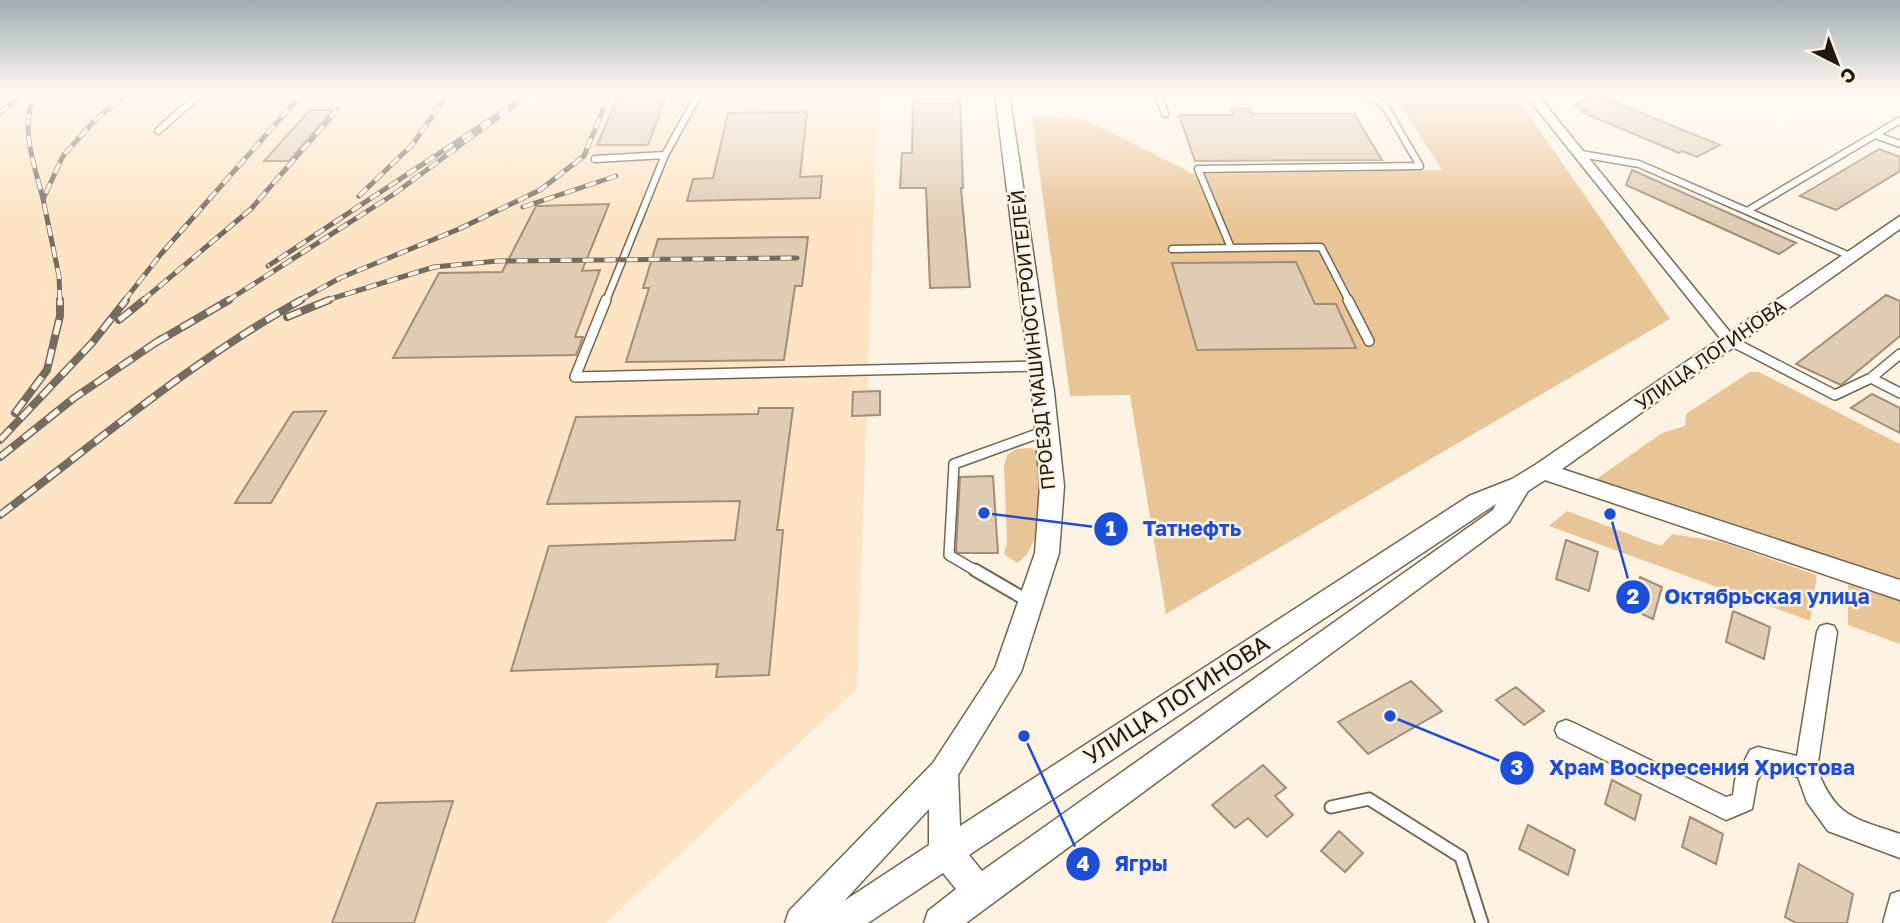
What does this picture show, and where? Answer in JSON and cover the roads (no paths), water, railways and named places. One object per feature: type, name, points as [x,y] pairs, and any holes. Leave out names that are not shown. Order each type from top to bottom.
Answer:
[{"type":"main road","name":"ПРОЕЗД МАШИНОСТРОИТЕЛЕЙ","points":[[801,923],[943,773],[1007,672],[1047,553],[1052,486],[1039,366],[1008,136]]},
{"type":"main road","name":"УЛИЦА ЛОГИНОВА","points":[[839,923],[1477,502],[1531,478],[1898,224]]},
{"type":"main road","name":"УЛИЦА ЛОГИНОВА","points":[[940,923],[979,892],[1501,516],[1531,478]]},
{"type":"main road","points":[[1531,478],[1900,590]]},
{"type":"main road","points":[[943,773],[945,852],[979,892]]},
{"type":"street","points":[[1566,136],[1729,341]]},
{"type":"street","points":[[1826,632],[1806,769],[1815,794],[1836,823],[1900,846]]},
{"type":"street","points":[[1566,730],[1727,809],[1744,801],[1746,780],[1758,757],[1806,769]]},
{"type":"street","points":[[1896,923],[1900,903]]},
{"type":"lane","points":[[675,136],[665,155],[575,377],[1039,366]]},
{"type":"lane","points":[[1231,248],[1198,169],[1420,166],[1403,136]]},
{"type":"lane","points":[[1747,211],[1873,136]]},
{"type":"lane","points":[[1878,136],[1900,144]]},
{"type":"lane","points":[[1581,154],[1639,164],[1850,256]]},
{"type":"lane","points":[[595,159],[665,155]]},
{"type":"lane","points":[[1172,250],[1321,247],[1369,341]]},
{"type":"lane","points":[[1729,341],[1835,395],[1871,378],[1900,354]]},
{"type":"lane","points":[[1871,378],[1900,393]]},
{"type":"lane","points":[[1031,603],[949,555],[954,464],[1045,431]]},
{"type":"lane","points":[[1331,807],[1370,799],[1461,857],[1482,923]]},
{"type":"railway","points":[[29,136],[43,199]]},
{"type":"railway","points":[[43,199],[63,156],[81,136]]},
{"type":"railway","points":[[124,301],[161,254],[265,136]]},
{"type":"railway","points":[[142,301],[251,209],[314,136]]},
{"type":"railway","points":[[359,196],[418,136]]},
{"type":"railway","points":[[268,266],[466,136]]},
{"type":"railway","points":[[227,301],[394,194],[473,136]]},
{"type":"railway","points":[[298,301],[340,278],[459,229],[540,190],[584,156],[592,136]]},
{"type":"railway","points":[[523,207],[616,176]]},
{"type":"railway","points":[[43,199],[59,276],[60,301]]},
{"type":"railway","points":[[324,301],[434,267],[497,261],[797,258]]},
{"type":"railway","points":[[0,440],[92,343],[126,300]]},
{"type":"railway","points":[[119,320],[144,300]]},
{"type":"railway","points":[[156,343],[229,300]]},
{"type":"railway","points":[[0,515],[185,374],[261,323],[301,300]]},
{"type":"railway","points":[[287,317],[329,300]]},
{"type":"railway","points":[[15,413],[47,370],[60,316],[60,301]]},
{"type":"railway","points":[[156,343],[161,339]]},
{"type":"railway","points":[[0,457],[74,398],[156,343]]},
{"type":"place","name":"Татнефть","points":[[984,513]]},
{"type":"place","name":"Октябрьская улица","points":[[1610,514]]},
{"type":"place","name":"Храм Воскресения Христова","points":[[1390,716]]},
{"type":"place","name":"Ягры","points":[[1024,736]]}]
